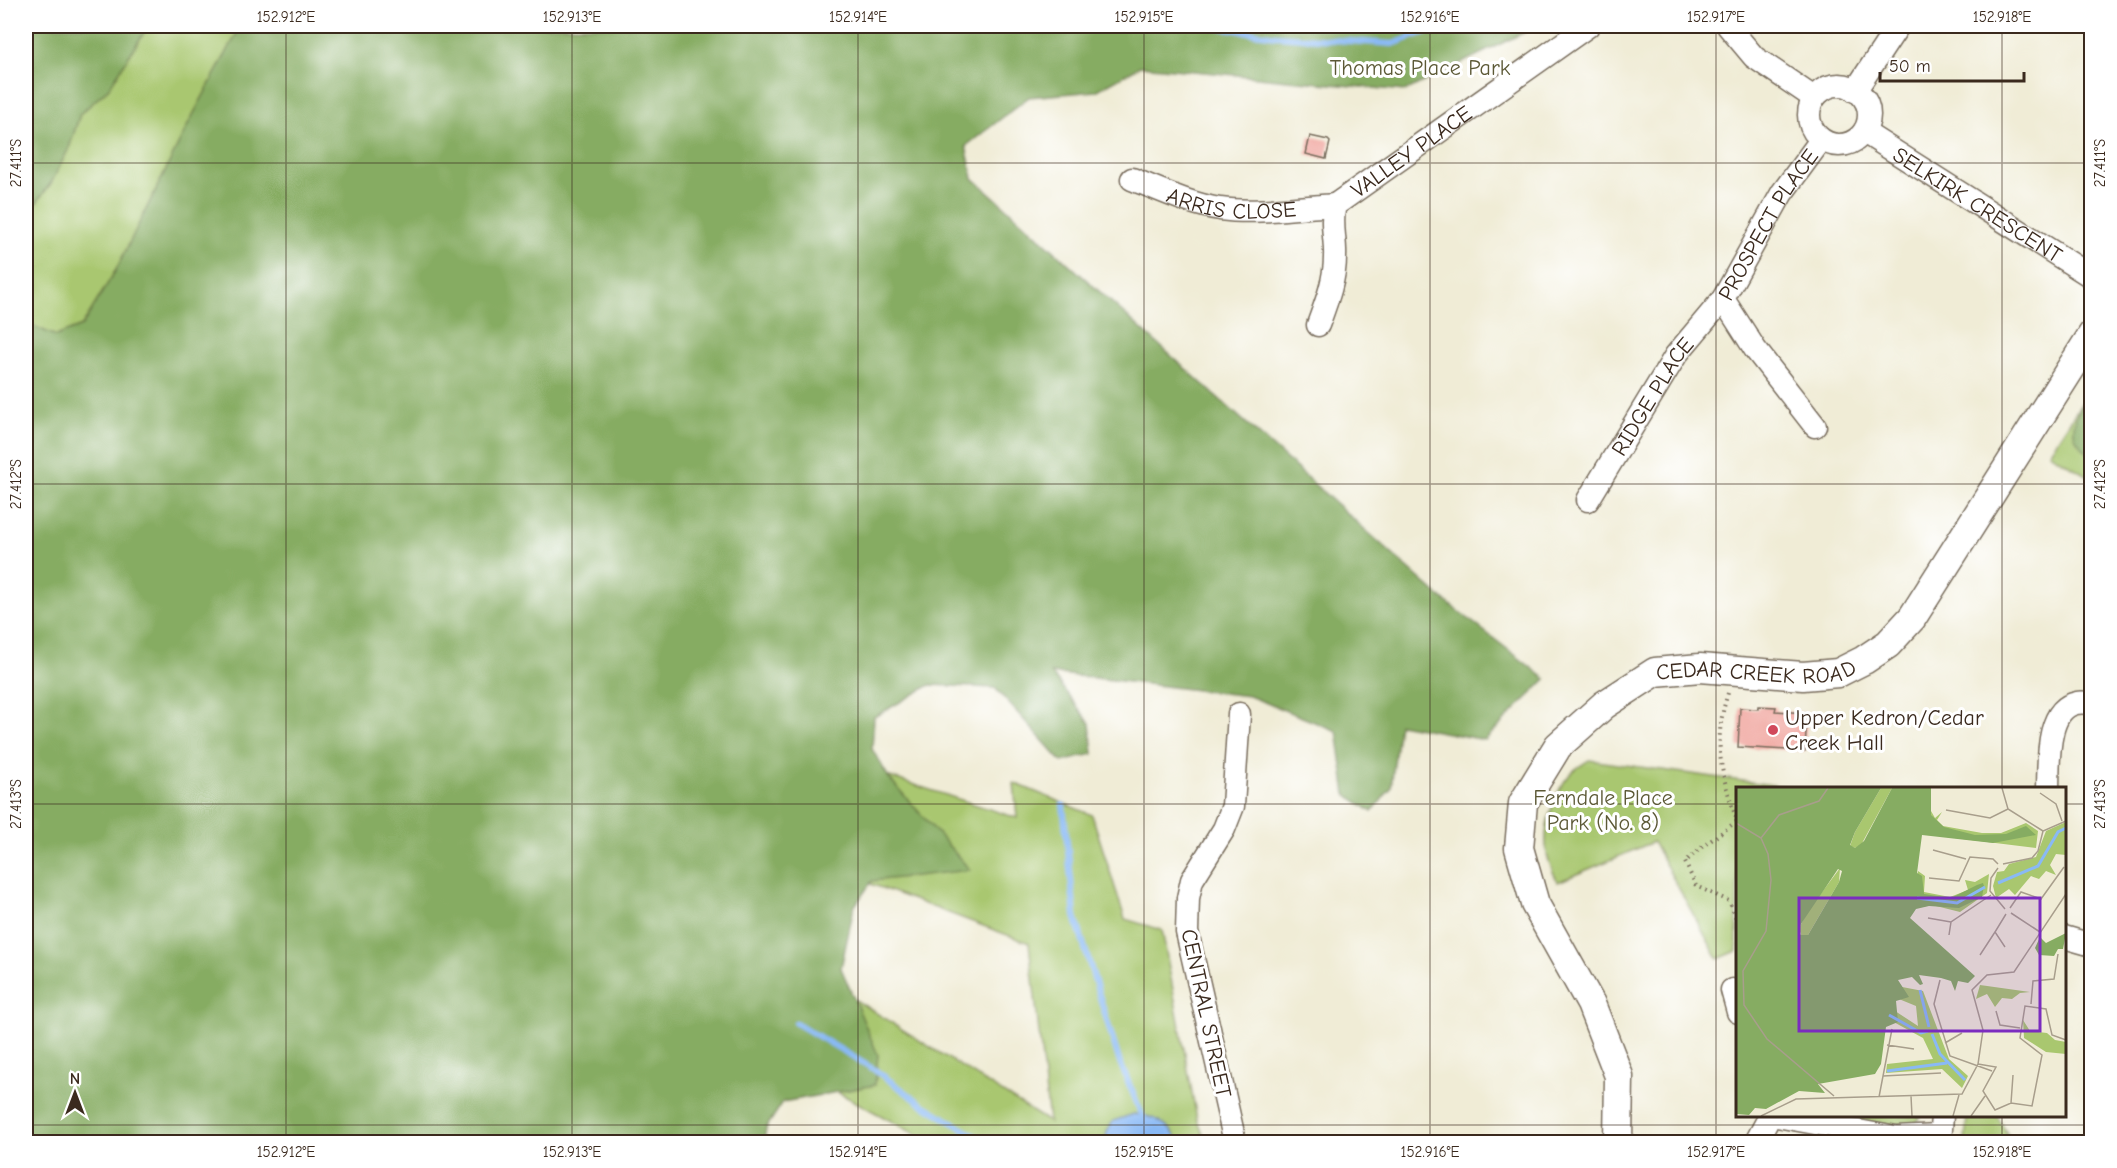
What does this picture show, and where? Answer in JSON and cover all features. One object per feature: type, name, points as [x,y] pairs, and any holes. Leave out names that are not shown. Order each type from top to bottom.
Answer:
[{"type":"street","name":"VALLEY PLACE","points":[[1318,325],[1332,285],[1335,256],[1332,218],[1335,205],[1588,26]]},
{"type":"street","points":[[1728,26],[1754,57],[1814,98]]},
{"type":"street","points":[[1856,91],[1898,26]]},
{"type":"street","points":[[1838,85],[1856,91],[1864,99],[1868,110],[1868,121],[1864,132],[1856,140],[1845,145],[1833,145],[1821,140],[1813,132],[1809,121],[1809,108],[1814,98],[1829,87],[1838,85]]},
{"type":"street","name":"SELKIRK CRESCENT","points":[[1864,132],[2091,277]]},
{"type":"street","name":"PROSPECT PLACE","points":[[1815,426],[1755,349],[1723,299],[1782,192],[1821,140]]},
{"type":"street","name":"ARRIS CLOSE","points":[[1132,179],[1188,200],[1219,208],[1248,210],[1335,205]]},
{"type":"street","name":"RIDGE PLACE","points":[[1588,500],[1676,355],[1723,299]]},
{"type":"street","name":"CEDAR CREEK ROAD","points":[[1618,1143],[1619,1076],[1591,1004],[1535,904],[1519,848],[1523,803],[1558,746],[1604,705],[1655,672],[1700,668],[1803,676],[1838,673],[1888,644],[1912,618],[2091,334]]},
{"type":"street","points":[[2048,787],[2052,728],[2062,712],[2075,703],[2091,703]]},
{"type":"street","name":"CENTRAL STREET","points":[[1235,1143],[1187,932],[1188,897],[1192,880],[1224,829],[1233,806],[1239,714]]},
{"type":"street","points":[[2066,938],[2091,945]]},
{"type":"street","points":[[1732,990],[1736,1008]]},
{"type":"street","points":[[1756,1143],[1769,1117]]},
{"type":"street","points":[[1782,1117],[1896,1138],[1941,1132]]},
{"type":"path","points":[[1729,690],[1720,717],[1718,741],[1720,764],[1736,818]]},
{"type":"path","points":[[1736,822],[1685,862],[1696,886],[1729,901],[1736,920]]},
{"type":"green space","points":[[26,26],[148,26],[109,88],[80,114],[69,148],[51,183],[26,217]]},
{"type":"green space","points":[[148,26],[241,26],[193,115],[116,270],[82,326],[56,336],[26,323],[26,217],[51,183],[69,148],[80,114],[109,88]]},
{"type":"green space","name":"Thomas Place Park","points":[[241,26],[1537,26],[1405,91],[1140,66],[1096,91],[1029,97],[966,146],[973,178],[1439,596],[1546,679],[1485,740],[1399,724],[1391,788],[1372,812],[1346,794],[1337,731],[1249,696],[1051,673],[1090,723],[1093,754],[1062,762],[995,688],[930,685],[874,717],[872,749],[889,778],[970,870],[872,881],[854,907],[841,968],[878,1055],[875,1085],[783,1102],[766,1128],[764,1142],[26,1142],[26,323],[56,336],[82,326],[116,270],[193,115]]},
{"type":"green space","points":[[2091,388],[2091,456],[2078,442],[2074,429],[2080,407]]},
{"type":"green space","points":[[2091,389],[2091,478],[2049,453]]},
{"type":"green space","name":"Ferndale Place Park (No. 8)","points":[[1589,760],[1787,787],[1736,787],[1736,951],[1718,959],[1653,842],[1558,882],[1547,852],[1547,828],[1560,789],[1573,771]]},
{"type":"green space","points":[[859,767],[1017,818],[1014,783],[1092,815],[1125,919],[1162,930],[1197,1119],[1206,1142],[930,1142],[800,1072],[816,975],[1049,1122],[1029,943],[836,871]]},
{"type":"green space","points":[[1840,1117],[1920,1117],[1917,1122],[1901,1128],[1885,1130]]},
{"type":"green space","points":[[1967,1117],[1998,1117],[2012,1142],[1965,1142]]},
{"type":"water","points":[[1134,1114],[1166,1125],[1179,1142],[1105,1142],[1113,1121]]},
{"type":"building","points":[[1310,136],[1330,142],[1326,159],[1306,154]]},
{"type":"building","points":[[1758,706],[1776,707],[1775,711],[1807,713],[1805,751],[1738,747],[1740,708],[1758,709]]},
{"type":"waterway","points":[[1209,26],[1276,36],[1393,44],[1441,26]]},
{"type":"waterway","points":[[1063,805],[1075,916],[1119,1060],[1145,1122]]},
{"type":"waterway","points":[[796,1023],[875,1070],[922,1104],[985,1142]]},
{"type":"place","name":"Upper Kedron/Cedar Creek Hall","points":[[1773,730]]}]
